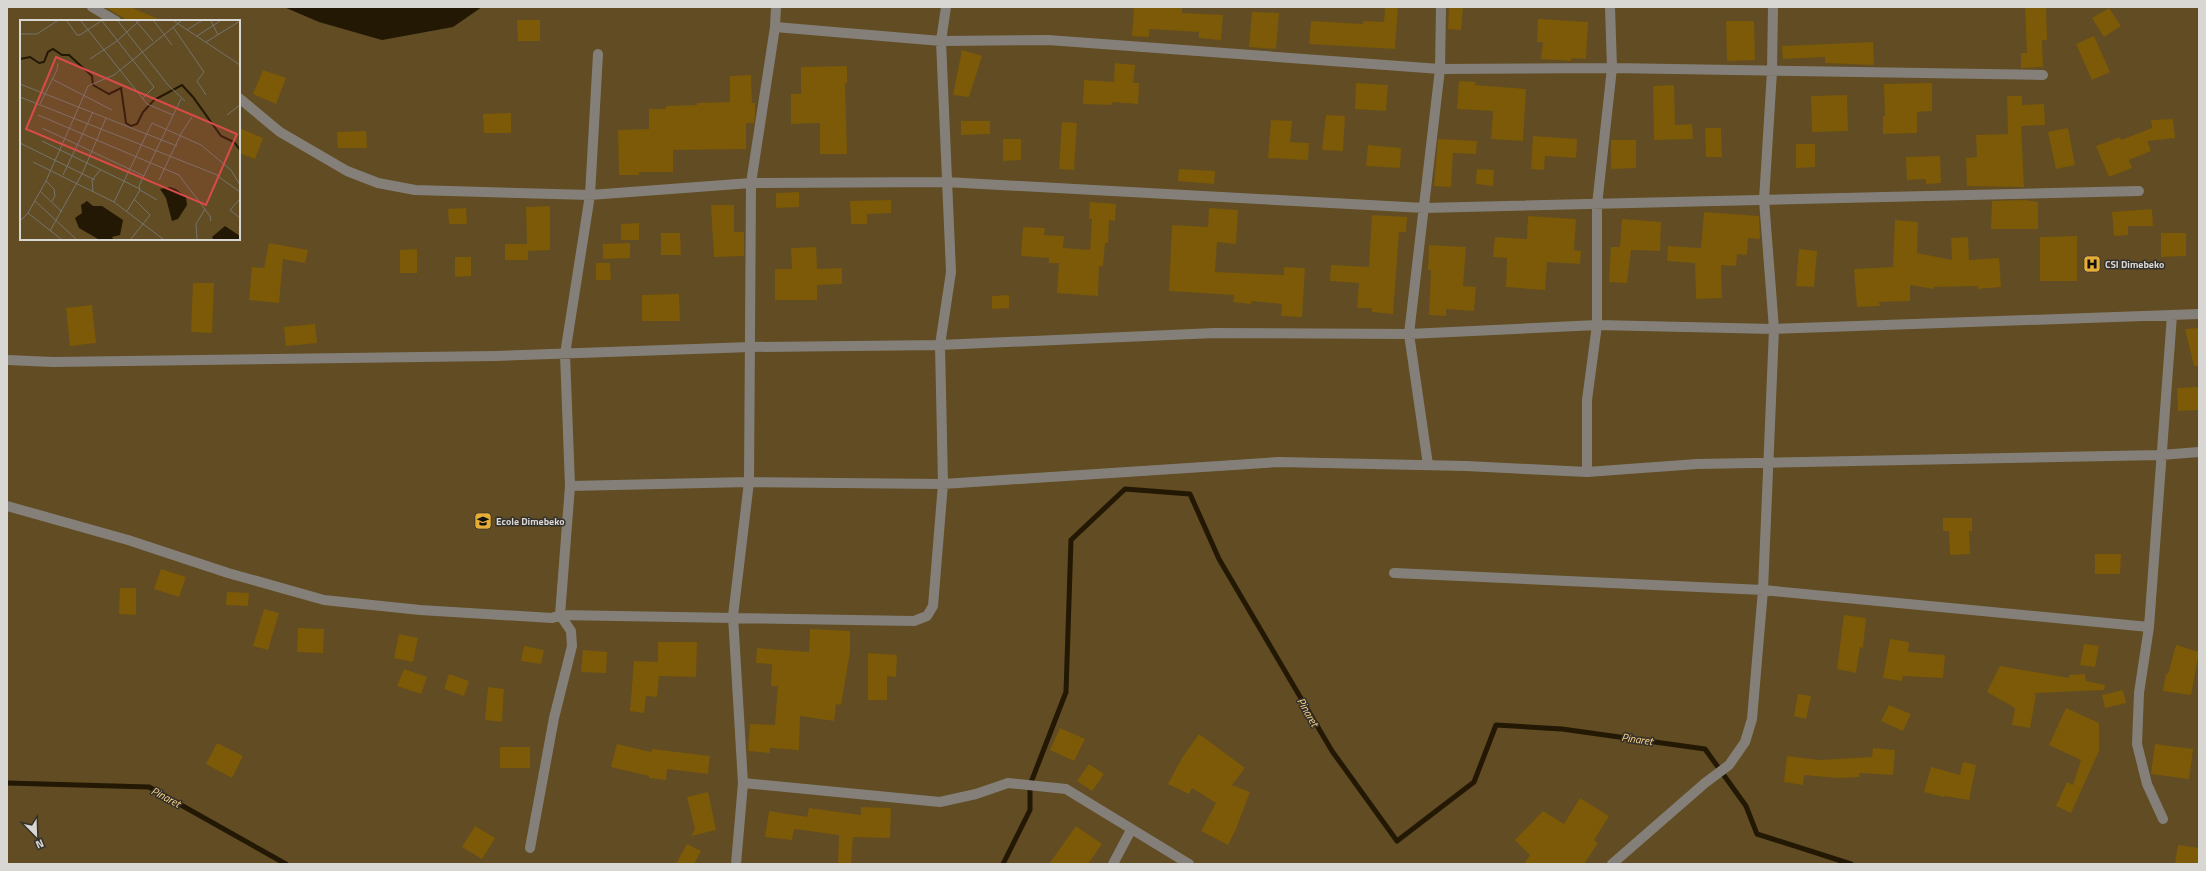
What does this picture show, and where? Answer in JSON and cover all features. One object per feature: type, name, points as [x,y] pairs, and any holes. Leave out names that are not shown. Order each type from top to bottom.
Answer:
[{"type":"street","points":[[92,7],[114,20]]},
{"type":"street","points":[[736,864],[743,783],[733,616],[749,482],[751,183],[775,28],[776,7]]},
{"type":"street","points":[[7,506],[128,540],[228,573],[324,600],[436,611],[552,618],[560,615],[733,616],[914,621],[927,616],[933,606],[943,484],[940,345],[951,272],[941,41],[946,7]]},
{"type":"street","points":[[1428,465],[1409,334],[1440,69],[1441,7]]},
{"type":"street","points":[[1587,472],[1587,400],[1597,325],[1597,205],[1612,68],[1610,7]]},
{"type":"street","points":[[1612,864],[1705,783],[1729,765],[1745,742],[1752,719],[1763,590],[1774,329],[1764,200],[1772,71],[1774,7]]},
{"type":"street","points":[[775,28],[941,41],[1048,40],[1440,69],[1612,68],[2043,75]]},
{"type":"street","points":[[530,848],[554,718],[572,646],[571,631],[560,615],[570,486],[565,354],[590,194],[598,54]]},
{"type":"street","points":[[240,99],[280,132],[347,171],[378,182],[415,190],[590,194],[751,183],[946,182],[1424,208],[2139,191]]},
{"type":"street","points":[[7,360],[52,362],[242,360],[565,354],[751,347],[940,345],[1215,333],[1409,334],[1597,325],[1774,329],[2199,314]]},
{"type":"street","points":[[2163,820],[2148,784],[2137,744],[2139,693],[2149,627],[2172,316]]},
{"type":"street","points":[[570,486],[749,482],[943,484],[1279,462],[1428,465],[1587,472],[1698,464],[2161,455],[2199,452]]},
{"type":"street","points":[[1394,573],[1763,590],[2149,627]]},
{"type":"street","points":[[743,783],[940,802],[976,794],[1008,783],[1066,789],[1189,864]]},
{"type":"street","points":[[1113,864],[1131,830]]},
{"type":"shaded area","points":[[7,7],[2199,7],[2199,864],[7,864]]},
{"type":"shaded area","points":[[284,7],[482,7],[453,27],[382,40],[319,22]]},
{"type":"building","points":[[105,7],[130,7],[161,20],[127,20]]},
{"type":"building","points":[[1134,7],[1182,7],[1182,13],[1223,15],[1221,40],[1199,38],[1199,32],[1149,29],[1149,37],[1132,36]]},
{"type":"building","points":[[1385,7],[1398,7],[1395,49],[1309,44],[1311,21],[1363,24],[1363,21],[1384,22]]},
{"type":"building","points":[[1449,7],[1463,7],[1461,30],[1448,29]]},
{"type":"building","points":[[2025,7],[2046,7],[2047,40],[2042,40],[2043,67],[2021,68],[2021,53],[2027,53]]},
{"type":"building","points":[[2109,8],[2121,26],[2104,37],[2092,18]]},
{"type":"building","points":[[1252,12],[1279,13],[1276,49],[1249,47]]},
{"type":"building","points":[[1538,19],[1588,22],[1586,59],[1571,58],[1571,61],[1541,59],[1543,42],[1537,42]]},
{"type":"building","points":[[517,20],[540,20],[540,41],[518,41]]},
{"type":"building","points":[[1726,21],[1754,21],[1755,60],[1727,61]]},
{"type":"building","points":[[2094,36],[2110,72],[2092,80],[2076,44]]},
{"type":"building","points":[[1873,42],[1874,65],[1825,63],[1825,57],[1783,59],[1782,46]]},
{"type":"building","points":[[962,50],[982,56],[969,97],[953,95]]},
{"type":"building","points":[[1115,63],[1135,65],[1133,83],[1139,83],[1138,104],[1112,102],[1112,105],[1083,104],[1084,80],[1114,82]]},
{"type":"building","points":[[847,66],[847,83],[845,83],[847,154],[820,154],[820,123],[791,124],[791,94],[801,94],[801,67]]},
{"type":"building","points":[[263,70],[286,78],[276,104],[253,94]]},
{"type":"building","points":[[751,75],[752,103],[755,103],[755,115],[754,123],[746,123],[746,149],[673,150],[673,172],[639,172],[639,175],[619,175],[618,130],[649,129],[649,109],[666,109],[666,106],[697,105],[697,103],[730,102],[730,76]]},
{"type":"building","points":[[1459,81],[1475,82],[1475,85],[1526,89],[1523,141],[1491,139],[1493,111],[1457,109]]},
{"type":"building","points":[[1356,83],[1388,85],[1386,111],[1355,109]]},
{"type":"building","points":[[1932,83],[1932,111],[1917,112],[1917,133],[1883,134],[1883,116],[1885,116],[1884,84]]},
{"type":"building","points":[[1674,85],[1675,125],[1692,124],[1693,139],[1654,140],[1653,86]]},
{"type":"building","points":[[1847,95],[1848,131],[1812,132],[1811,96]]},
{"type":"building","points":[[2007,96],[2022,96],[2022,105],[2044,104],[2045,125],[2021,126],[2024,187],[1967,186],[1966,158],[1977,157],[1976,135],[2008,134]]},
{"type":"building","points":[[511,113],[511,133],[484,133],[483,114]]},
{"type":"building","points":[[1326,115],[1345,116],[1343,151],[1322,150]]},
{"type":"building","points":[[2173,119],[2175,138],[2147,141],[2151,151],[2129,160],[2132,168],[2109,177],[2096,146],[2120,137],[2121,140],[2152,128],[2151,120]]},
{"type":"building","points":[[1271,120],[1292,121],[1290,142],[1309,143],[1308,160],[1268,158]]},
{"type":"building","points":[[961,121],[990,121],[990,134],[961,135]]},
{"type":"building","points":[[1062,122],[1077,123],[1074,170],[1059,169]]},
{"type":"building","points":[[240,128],[263,138],[255,159],[240,153]]},
{"type":"building","points":[[1705,128],[1721,128],[1722,157],[1706,157]]},
{"type":"building","points":[[2068,128],[2075,165],[2056,169],[2048,132]]},
{"type":"building","points":[[366,131],[367,148],[338,148],[337,132]]},
{"type":"building","points":[[1533,136],[1577,139],[1576,158],[1545,156],[1544,170],[1531,169]]},
{"type":"building","points":[[1003,139],[1021,139],[1021,160],[1003,161]]},
{"type":"building","points":[[1438,139],[1477,141],[1476,154],[1453,153],[1451,187],[1434,186]]},
{"type":"building","points":[[1611,140],[1636,140],[1636,168],[1611,169]]},
{"type":"building","points":[[1796,144],[1815,144],[1815,167],[1796,168]]},
{"type":"building","points":[[1368,145],[1401,148],[1400,168],[1366,166]]},
{"type":"building","points":[[1940,156],[1941,183],[1926,184],[1926,179],[1907,180],[1906,157]]},
{"type":"building","points":[[1179,169],[1215,171],[1214,184],[1178,181]]},
{"type":"building","points":[[1477,169],[1494,170],[1493,186],[1476,184]]},
{"type":"building","points":[[799,192],[799,207],[776,208],[776,193]]},
{"type":"building","points":[[891,200],[891,213],[867,214],[867,224],[851,224],[850,201]]},
{"type":"building","points":[[2025,200],[2038,202],[2038,229],[1991,229],[1992,201]]},
{"type":"building","points":[[1090,202],[1116,204],[1115,221],[1109,220],[1108,243],[1105,243],[1103,266],[1099,266],[1098,296],[1057,293],[1059,263],[1049,263],[1049,258],[1021,256],[1023,227],[1045,228],[1044,235],[1064,236],[1063,248],[1090,250],[1092,219],[1089,219]]},
{"type":"building","points":[[711,205],[734,205],[734,232],[744,232],[744,256],[714,257]]},
{"type":"building","points":[[550,206],[550,250],[528,251],[528,260],[505,260],[505,244],[527,244],[526,207]]},
{"type":"building","points":[[466,208],[467,224],[449,224],[448,209]]},
{"type":"building","points":[[1209,208],[1238,210],[1236,244],[1217,242],[1215,272],[1284,275],[1284,267],[1305,268],[1302,317],[1281,316],[1282,304],[1251,301],[1251,304],[1233,302],[1234,295],[1169,291],[1172,225],[1208,227]]},
{"type":"building","points":[[2152,209],[2153,226],[2128,226],[2128,235],[2114,236],[2112,212]]},
{"type":"building","points":[[1704,212],[1759,216],[1760,239],[1748,238],[1747,255],[1737,254],[1736,266],[1721,265],[1722,298],[1696,299],[1695,263],[1667,261],[1668,246],[1701,248]]},
{"type":"building","points":[[1372,215],[1407,217],[1406,232],[1399,232],[1393,314],[1372,312],[1372,308],[1357,308],[1359,283],[1330,281],[1331,265],[1369,267]]},
{"type":"building","points":[[1528,216],[1576,219],[1574,250],[1581,251],[1580,264],[1547,262],[1545,290],[1506,287],[1507,258],[1493,257],[1495,237],[1527,239]]},
{"type":"building","points":[[1622,219],[1661,222],[1660,251],[1631,250],[1627,283],[1609,282],[1611,247],[1620,247]]},
{"type":"building","points":[[1895,220],[1918,222],[1917,253],[1952,260],[1951,238],[1968,237],[1969,260],[1999,258],[2001,287],[1978,289],[1978,286],[1934,287],[1934,289],[1910,285],[1910,301],[1879,302],[1880,306],[1857,307],[1854,269],[1893,267]]},
{"type":"building","points":[[639,223],[639,240],[621,240],[621,224]]},
{"type":"building","points":[[661,233],[680,233],[681,255],[661,255]]},
{"type":"building","points":[[2161,233],[2186,233],[2186,256],[2161,257]]},
{"type":"building","points":[[2077,236],[2077,281],[2040,281],[2040,237]]},
{"type":"building","points":[[269,243],[308,250],[305,263],[283,259],[279,303],[249,300],[252,267],[264,268]]},
{"type":"building","points":[[630,243],[630,258],[603,259],[603,244]]},
{"type":"building","points":[[1429,245],[1466,247],[1463,286],[1476,287],[1474,311],[1446,309],[1446,316],[1429,315],[1431,270],[1428,270]]},
{"type":"building","points":[[816,247],[817,269],[842,268],[842,284],[817,285],[817,300],[775,300],[775,269],[792,269],[791,248]]},
{"type":"building","points":[[417,249],[417,273],[400,273],[400,250]]},
{"type":"building","points":[[1799,249],[1817,251],[1814,287],[1796,286]]},
{"type":"building","points":[[455,257],[471,257],[471,276],[455,277]]},
{"type":"building","points":[[596,263],[610,263],[611,280],[596,280]]},
{"type":"building","points":[[193,283],[214,283],[212,333],[191,332]]},
{"type":"building","points":[[679,294],[680,321],[642,321],[642,295]]},
{"type":"building","points":[[1009,295],[1009,308],[992,309],[992,296]]},
{"type":"building","points":[[92,305],[96,343],[70,346],[66,308]]},
{"type":"building","points":[[315,324],[317,343],[286,346],[284,327]]},
{"type":"building","points":[[2199,328],[2199,366],[2194,366],[2185,329]]},
{"type":"building","points":[[2199,387],[2199,410],[2178,411],[2177,388]]},
{"type":"building","points":[[1943,518],[1972,518],[1972,531],[1969,531],[1970,554],[1950,555],[1949,531],[1943,531]]},
{"type":"building","points":[[2095,554],[2121,554],[2120,574],[2095,574]]},
{"type":"building","points":[[161,569],[186,577],[179,597],[154,589]]},
{"type":"building","points":[[120,588],[136,588],[136,615],[119,614]]},
{"type":"building","points":[[227,592],[249,593],[248,606],[226,605]]},
{"type":"building","points":[[264,609],[279,613],[268,650],[253,646]]},
{"type":"building","points":[[1844,615],[1866,618],[1863,648],[1860,647],[1856,673],[1837,669]]},
{"type":"building","points":[[298,628],[324,629],[323,653],[297,652]]},
{"type":"building","points":[[810,629],[850,631],[850,652],[841,705],[836,704],[834,721],[800,716],[799,750],[770,748],[770,753],[748,751],[750,724],[775,725],[778,686],[771,686],[772,664],[756,663],[757,648],[809,652]]},
{"type":"building","points":[[399,634],[418,638],[413,662],[394,658]]},
{"type":"building","points":[[1890,639],[1909,642],[1908,652],[1945,655],[1943,678],[1903,676],[1902,681],[1883,678]]},
{"type":"building","points":[[658,642],[697,642],[696,677],[659,676],[657,697],[646,696],[644,713],[630,711],[634,661],[658,662]]},
{"type":"building","points":[[2084,644],[2099,646],[2095,667],[2080,665]]},
{"type":"building","points":[[2176,645],[2199,652],[2191,695],[2163,691],[2166,674],[2168,674]]},
{"type":"building","points":[[524,646],[544,650],[541,664],[521,661]]},
{"type":"building","points":[[583,650],[607,652],[606,673],[581,672]]},
{"type":"building","points":[[868,653],[897,655],[896,677],[887,676],[887,700],[868,700]]},
{"type":"building","points":[[2000,666],[2069,678],[2069,675],[2085,674],[2086,681],[2105,685],[2104,690],[2036,693],[2034,694],[2036,695],[2030,728],[2012,725],[2015,708],[1987,692]]},
{"type":"building","points":[[404,669],[427,677],[421,694],[397,686]]},
{"type":"building","points":[[449,674],[469,681],[464,696],[444,689]]},
{"type":"building","points":[[488,687],[504,689],[502,722],[485,720]]},
{"type":"building","points":[[2123,690],[2126,703],[2105,708],[2102,695]]},
{"type":"building","points":[[1798,694],[1811,696],[1806,719],[1794,716]]},
{"type":"building","points":[[1889,705],[1911,714],[1903,731],[1881,721]]},
{"type":"building","points":[[2066,708],[2099,723],[2099,751],[2071,813],[2056,806],[2067,782],[2073,785],[2081,760],[2049,745]]},
{"type":"building","points":[[1060,728],[1085,739],[1074,761],[1050,750]]},
{"type":"building","points":[[1199,734],[1245,768],[1232,785],[1250,792],[1236,829],[1228,845],[1201,831],[1216,803],[1192,788],[1189,794],[1168,784],[1182,758]]},
{"type":"building","points":[[217,743],[243,756],[232,778],[206,764]]},
{"type":"building","points":[[617,744],[651,752],[652,749],[710,756],[708,774],[667,769],[666,780],[649,778],[649,776],[611,767]]},
{"type":"building","points":[[2155,744],[2193,749],[2189,779],[2151,774]]},
{"type":"building","points":[[500,747],[530,747],[530,768],[500,768]]},
{"type":"building","points":[[1873,748],[1895,750],[1893,775],[1859,773],[1860,777],[1838,778],[1804,775],[1803,785],[1784,782],[1787,756],[1820,760],[1872,757]]},
{"type":"building","points":[[1963,762],[1976,765],[1969,800],[1944,797],[1924,792],[1931,767],[1960,775]]},
{"type":"building","points":[[1089,764],[1104,774],[1092,791],[1077,781]]},
{"type":"building","points":[[708,792],[716,830],[691,836],[695,829],[687,797]]},
{"type":"building","points":[[1580,798],[1609,816],[1594,840],[1598,843],[1584,864],[1524,864],[1530,855],[1515,840],[1543,811],[1564,824]]},
{"type":"building","points":[[861,807],[891,808],[890,838],[853,837],[851,864],[838,864],[839,835],[794,829],[792,840],[765,837],[769,811],[807,817],[809,808],[861,815]]},
{"type":"building","points":[[475,826],[495,838],[482,859],[462,847]]},
{"type":"building","points":[[1076,826],[1102,844],[1088,864],[1049,864]]},
{"type":"building","points":[[687,844],[701,851],[694,864],[676,864]]},
{"type":"building","points":[[2178,845],[2199,848],[2199,864],[2175,864]]},
{"type":"waterway","name":"Pinaret","points":[[1003,864],[1030,810],[1030,785],[1066,692],[1071,540],[1125,489],[1190,494],[1219,559],[1332,751],[1397,841],[1474,782],[1496,725],[1562,729],[1705,749],[1746,806],[1757,834],[1851,864]]},
{"type":"waterway","name":"Pinaret","points":[[7,783],[149,787],[286,864]]},
{"type":"place","name":"CSI Dimebeko","points":[[2092,264]]},
{"type":"place","name":"Ecole Dimebeko","points":[[483,521]]}]
